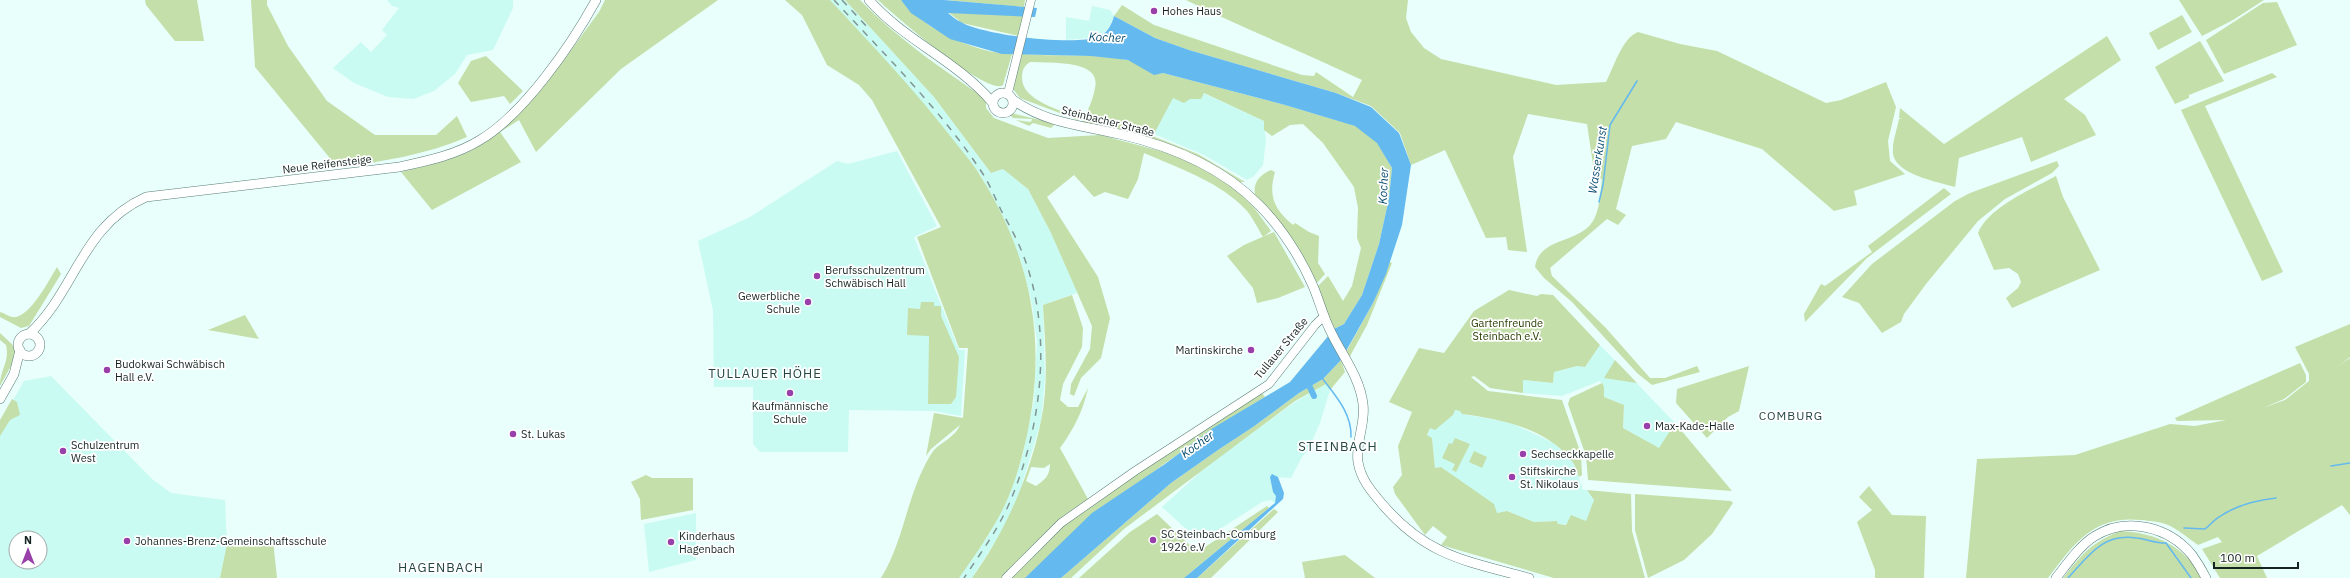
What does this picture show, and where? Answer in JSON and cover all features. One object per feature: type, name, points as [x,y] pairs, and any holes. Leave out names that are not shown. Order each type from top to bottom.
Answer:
[{"type":"main road","name":"Neue Reifensteige","points":[[39,340],[48,314],[96,235],[116,214],[146,197],[399,166],[426,162],[456,152],[480,140],[506,121],[525,101],[579,32],[596,0]]},
{"type":"main road","name":"Steinbacher Straße","points":[[869,0],[912,38],[979,86],[992,102]]},
{"type":"main road","name":"Steinbacher Straße","points":[[979,86],[1006,95],[1031,112],[1051,120],[1140,139],[1191,158],[1233,182],[1260,205],[1279,228],[1310,279],[1329,329],[1348,364],[1363,404],[1357,456],[1363,479],[1370,490],[1393,516],[1413,535],[1446,555],[1529,578]]},
{"type":"main road","points":[[1006,95],[1010,110],[1005,113],[998,112],[994,108],[992,102],[995,96],[1006,95]]},
{"type":"main road","name":"Steinbacher Straße","points":[[1010,110],[1031,112]]},
{"type":"main road","name":"Neue Reifensteige","points":[[29,334],[48,314]]},
{"type":"main road","points":[[0,399],[14,374],[28,356],[38,352],[39,340],[36,336],[29,334],[20,339],[20,350],[14,374]]},
{"type":"main road","points":[[20,350],[28,356]]},
{"type":"main road","points":[[2056,578],[2086,543],[2096,536],[2118,527],[2130,525],[2164,532],[2176,540],[2192,554],[2206,578]]},
{"type":"street","points":[[1006,95],[1031,0]]},
{"type":"street","name":"Tullauer Straße","points":[[1006,578],[1061,522],[1135,471],[1269,384],[1315,325],[1324,316]]},
{"type":"shaded area","points":[[387,0],[513,0],[513,8],[493,50],[467,55],[455,74],[434,91],[413,99],[388,97],[354,83],[333,68],[361,42],[371,52],[387,35],[382,30],[399,8],[392,6]]},
{"type":"shaded area","points":[[830,0],[845,0],[934,97],[991,173],[1003,169],[1028,189],[1075,284],[1077,293],[1043,305],[1045,379],[1041,421],[1018,498],[1000,534],[972,578],[959,578],[991,531],[1006,503],[1023,454],[1034,400],[1037,342],[1032,304],[1021,261],[981,176],[933,115]]},
{"type":"shaded area","points":[[1092,6],[1110,10],[1114,16],[1108,29],[1099,37],[1066,40],[1066,17],[1089,21]]},
{"type":"shaded area","points":[[1203,93],[1264,121],[1266,141],[1263,165],[1254,176],[1247,180],[1204,155],[1154,134],[1173,97],[1201,99]]},
{"type":"shaded area","name":"Berufsschulzentrum Schwäbisch Hall","points":[[897,151],[937,226],[914,237],[959,350],[965,350],[961,416],[934,411],[849,410],[848,452],[760,452],[753,444],[753,387],[714,387],[713,311],[698,241],[750,217],[837,161],[848,164]]},
{"type":"shaded area","points":[[1600,345],[1675,423],[1659,449],[1623,428],[1624,405],[1604,397],[1604,387],[1600,381],[1562,396],[1523,393],[1523,380],[1553,383],[1554,372],[1577,366],[1585,367]]},
{"type":"shaded area","name":"Schulzentrum West","points":[[51,376],[152,479],[171,493],[225,500],[227,545],[220,578],[0,578],[0,423],[24,381]]},
{"type":"shaded area","points":[[1326,384],[1330,390],[1320,423],[1308,450],[1302,457],[1291,478],[1277,477],[1279,494],[1275,503],[1271,500],[1262,502],[1203,540],[1197,539],[1162,507],[1208,465],[1295,402]]},
{"type":"shaded area","points":[[1455,410],[1460,411],[1462,414],[1509,422],[1554,443],[1573,461],[1583,490],[1587,490],[1594,500],[1586,521],[1559,525],[1556,521],[1534,522],[1507,511],[1497,513],[1467,486],[1441,467],[1435,468],[1432,438],[1427,436],[1430,428]]},
{"type":"shaded area","name":"Kinderhaus Hagenbach","points":[[696,513],[696,560],[649,572],[644,524]]},
{"type":"green space","points":[[145,0],[197,0],[204,41],[175,41],[146,5]]},
{"type":"green space","points":[[251,0],[267,0],[267,5],[288,46],[327,101],[375,135],[436,135],[457,116],[467,137],[420,153],[338,168],[255,67]]},
{"type":"green space","points":[[605,0],[718,0],[621,69],[536,152],[519,120],[500,132],[521,162],[432,210],[401,172],[438,163],[474,149],[511,122],[558,69],[599,12]]},
{"type":"green space","points":[[785,0],[830,0],[908,84],[978,172],[1013,239],[1023,270],[1031,302],[1035,334],[1033,400],[1027,435],[1018,470],[1005,505],[978,551],[959,578],[881,578],[894,552],[912,496],[925,464],[934,450],[952,436],[960,425],[931,449],[926,456],[934,413],[963,418],[968,348],[959,348],[917,237],[941,227],[872,100],[859,85],[827,65],[802,15]]},
{"type":"green space","points":[[845,0],[860,0],[905,41],[986,99],[986,108],[994,118],[1048,138],[1100,135],[1179,156],[1201,167],[1239,192],[1255,209],[1271,231],[1263,237],[1247,211],[1225,192],[1185,170],[1144,153],[1138,179],[1128,199],[1105,192],[1094,197],[1074,175],[1047,197],[1098,277],[1110,318],[1101,358],[1081,378],[1074,396],[1070,394],[1071,384],[1090,349],[1092,326],[1051,233],[1028,189],[1003,169],[991,173],[934,97]]},
{"type":"green space","points":[[878,0],[901,0],[923,21],[951,38],[997,53],[1012,54],[1003,85],[994,85],[979,79],[961,67],[920,36]]},
{"type":"green space","points":[[945,0],[1025,0],[1024,7]]},
{"type":"green space","points":[[1186,0],[1408,0],[1406,18],[1411,32],[1424,48],[1441,59],[1556,85],[1606,82],[1627,40],[1638,32],[1680,44],[1717,51],[1826,103],[1841,100],[1886,82],[1896,107],[1888,141],[1890,161],[1905,174],[1854,191],[1857,205],[1834,211],[1762,149],[1676,122],[1666,139],[1632,146],[1616,209],[1626,215],[1618,225],[1607,219],[1550,268],[1552,276],[1605,327],[1650,378],[1665,378],[1697,366],[1700,372],[1652,385],[1637,373],[1572,302],[1544,278],[1535,267],[1538,257],[1544,250],[1551,245],[1579,234],[1593,221],[1597,212],[1602,180],[1594,171],[1587,124],[1528,114],[1513,157],[1527,252],[1508,250],[1506,237],[1486,238],[1445,150],[1411,165],[1400,133],[1371,106],[1336,93],[1189,50],[1155,38],[1114,16],[1122,5],[1154,25],[1302,75],[1314,76],[1316,72],[1353,97],[1362,80]]},
{"type":"green space","points":[[2179,0],[2264,0],[2233,20],[2202,36]]},
{"type":"green space","points":[[2277,2],[2297,45],[2224,74],[2206,40],[2263,3]]},
{"type":"green space","points":[[948,12],[1028,16],[1023,37],[962,23]]},
{"type":"green space","points":[[2182,15],[2192,32],[2158,50],[2149,33]]},
{"type":"green space","points":[[2107,36],[2121,60],[2064,99],[2085,115],[2096,135],[2031,162],[2022,137],[1959,158],[1955,187],[1928,180],[1909,172],[1895,160],[1893,145],[1899,119],[1902,119],[1899,118],[1900,108],[1944,144]]},
{"type":"green space","points":[[2200,41],[2224,81],[2189,95],[2189,98],[2175,104],[2155,67]]},
{"type":"green space","points":[[1022,54],[1088,56],[1127,60],[1152,73],[1163,73],[1285,105],[1356,126],[1377,142],[1392,168],[1389,198],[1379,244],[1362,295],[1344,324],[1334,329],[1317,287],[1328,276],[1343,301],[1352,286],[1361,248],[1357,238],[1358,208],[1354,187],[1323,143],[1303,124],[1290,125],[1272,136],[1264,130],[1264,121],[1204,93],[1201,99],[1190,99],[1184,103],[1173,98],[1154,134],[1146,130],[1145,133],[1198,154],[1245,182],[1238,182],[1221,170],[1082,123],[1095,88],[1095,78],[1090,72],[1082,67],[1072,64],[1030,62],[1024,68],[1022,75],[1024,86],[1036,99],[1080,118],[1078,120],[1020,98],[1013,89]]},
{"type":"green space","points":[[486,56],[523,91],[510,104],[504,96],[471,102],[458,83],[471,61]]},
{"type":"green space","points":[[2272,73],[2277,77],[2205,106],[2283,272],[2262,281],[2181,110]]},
{"type":"green space","points":[[1011,113],[1053,123],[1054,125],[1051,128],[1033,123],[1029,126],[1016,120],[1031,122],[1032,119],[1013,118],[1010,115]]},
{"type":"green space","points":[[2057,161],[2059,166],[2052,173],[2005,199],[1978,221],[1926,284],[1904,314],[1901,322],[1882,333],[1859,303],[1842,297],[1872,264],[1955,201],[1970,193]]},
{"type":"green space","points":[[1271,170],[1275,172],[1272,188],[1274,202],[1277,208],[1293,225],[1295,223],[1309,232],[1319,236],[1318,263],[1325,274],[1315,285],[1255,195],[1256,183],[1263,174]]},
{"type":"green space","points":[[2056,176],[2063,197],[2100,270],[2012,308],[2006,298],[2018,288],[2021,282],[2018,274],[2009,268],[1994,270],[1978,233],[1991,215],[2001,207]]},
{"type":"green space","points":[[1944,188],[1951,194],[1867,258],[1805,322],[1804,314],[1821,284],[1825,286],[1872,252],[1868,246]]},
{"type":"green space","points":[[1274,232],[1305,287],[1278,298],[1257,303],[1253,288],[1227,256],[1244,245]]},
{"type":"green space","points":[[1389,262],[1392,263],[1367,325],[1349,358],[1346,352],[1373,303]]},
{"type":"green space","points":[[57,267],[61,274],[29,326],[21,328],[0,317],[0,312],[12,317],[18,316],[32,306]]},
{"type":"green space","name":"Gartenfreunde Steinbach e.V.","points":[[1509,290],[1537,296],[1541,294],[1553,295],[1600,345],[1585,367],[1577,366],[1554,372],[1553,383],[1523,380],[1523,393],[1490,388],[1474,376],[1471,377],[1488,391],[1562,400],[1581,454],[1582,475],[1579,477],[1574,464],[1561,449],[1536,433],[1507,422],[1462,414],[1460,411],[1455,410],[1453,415],[1435,430],[1430,428],[1427,435],[1432,438],[1435,468],[1441,467],[1494,504],[1497,513],[1507,511],[1534,522],[1557,521],[1558,524],[1566,525],[1571,515],[1586,521],[1594,500],[1587,490],[1631,494],[1632,531],[1645,578],[1554,578],[1441,545],[1447,537],[1433,526],[1425,535],[1395,494],[1393,487],[1402,475],[1398,446],[1412,412],[1389,402],[1419,348],[1444,353],[1474,311]]},
{"type":"green space","points":[[1072,295],[1083,328],[1082,347],[1063,384],[1060,400],[1068,407],[1078,407],[1088,388],[1077,420],[1070,434],[1060,448],[1088,499],[1063,516],[1002,578],[972,578],[1006,522],[1015,503],[1036,442],[1041,421],[1046,378],[1043,305]],"holes":[[[1050,464],[1049,471],[1042,482],[1036,486],[1026,481],[1031,467],[1044,468]]]},
{"type":"green space","points":[[921,302],[934,302],[934,306],[941,306],[941,316],[959,357],[956,397],[951,404],[928,404],[929,336],[907,335],[908,308],[920,309]]},
{"type":"green space","points":[[245,315],[259,339],[208,330]]},
{"type":"green space","points":[[2350,324],[2350,357],[2340,365],[2350,358],[2350,515],[2342,505],[2257,556],[2267,578],[2220,578],[2202,549],[2222,542],[2218,537],[2198,545],[2168,525],[2154,521],[2124,520],[2110,522],[2097,527],[2086,534],[2076,543],[2048,578],[1966,578],[1977,459],[2075,455],[2170,424],[2195,426],[2226,420],[2177,421],[2175,418],[2300,363],[2306,375],[2306,382],[2284,399],[2263,408],[2285,400],[2309,381],[2309,374],[2295,347]]},
{"type":"green space","points":[[0,333],[15,347],[12,364],[0,386],[7,351],[6,345],[0,340]]},
{"type":"green space","points":[[1341,360],[1345,372],[1330,390],[1326,384],[1295,401],[1124,529],[1071,578],[1061,578],[1171,483],[1253,427],[1299,393],[1323,379]]},
{"type":"green space","points":[[1615,360],[1637,383],[1604,378]]},
{"type":"green space","points":[[1749,366],[1739,411],[1728,417],[1707,438],[1676,403],[1677,389]]},
{"type":"green space","points":[[1602,383],[1604,387],[1604,397],[1624,405],[1623,428],[1659,448],[1675,423],[1732,491],[1588,480],[1586,456],[1568,404],[1570,398]]},
{"type":"green space","points":[[1260,390],[1265,397],[1202,437],[1171,459],[1111,505],[1025,578],[1010,578],[1064,524]]},
{"type":"green space","points":[[12,399],[17,402],[20,415],[10,420],[0,436],[0,420]]},
{"type":"green space","points":[[1455,438],[1470,444],[1456,472],[1452,470],[1455,464],[1442,458],[1449,443],[1452,444]]},
{"type":"green space","points":[[1474,451],[1487,457],[1482,468],[1469,462]]},
{"type":"green space","points":[[646,475],[652,478],[693,478],[693,510],[641,520],[640,499],[631,482]]},
{"type":"green space","points":[[1869,486],[1892,515],[1926,516],[1924,578],[1875,578],[1875,570],[1857,522],[1872,510],[1859,497]]},
{"type":"green space","points":[[1635,494],[1731,501],[1733,503],[1712,534],[1684,560],[1648,578],[1635,530]]},
{"type":"green space","name":"SC Steinbach-Comburg 1926 e.V","points":[[1267,506],[1269,508],[1184,578],[1079,578],[1130,532],[1157,514],[1196,551],[1202,549]]},
{"type":"green space","points":[[1274,509],[1278,512],[1211,578],[1197,578]]},
{"type":"green space","points":[[2120,531],[2146,535],[2168,543],[2187,557],[2204,578],[2063,578],[2076,562],[2094,545],[2110,535]]},
{"type":"green space","points":[[273,540],[277,578],[220,578],[227,544]]},
{"type":"green space","points":[[1345,555],[1375,578],[1305,578],[1302,562]]},
{"type":"water","name":"Kocher","points":[[901,0],[944,0],[1037,8],[1035,17],[948,13],[961,22],[972,27],[1007,35],[1049,40],[1086,39],[1101,36],[1109,28],[1114,16],[1155,38],[1189,50],[1336,93],[1371,107],[1399,133],[1411,165],[1402,225],[1386,274],[1373,303],[1341,360],[1323,379],[1299,393],[1253,427],[1171,483],[1061,578],[1025,578],[1092,513],[1165,464],[1213,428],[1290,382],[1334,329],[1344,324],[1362,295],[1379,244],[1389,198],[1392,168],[1377,143],[1355,126],[1285,105],[1163,73],[1154,75],[1128,60],[1091,56],[1002,54],[950,39],[911,13]]},
{"type":"water","points":[[1272,474],[1278,477],[1284,493],[1283,499],[1197,578],[1184,578],[1275,503],[1276,496],[1273,492],[1270,477]]},
{"type":"waterway","name":"Wasserkunst","points":[[1599,202],[1603,185],[1610,125],[1637,81]]},
{"type":"waterway","points":[[1322,378],[1338,399],[1346,413],[1351,429],[1351,437]]},
{"type":"waterway","points":[[1307,381],[1314,396]]},
{"type":"waterway","points":[[2331,466],[2350,463]]},
{"type":"waterway","points":[[2184,528],[2205,529],[2225,513],[2254,502],[2276,498]]},
{"type":"waterway","points":[[2068,578],[2097,548],[2114,539],[2124,537],[2166,543]]},
{"type":"waterway","points":[[2166,543],[2191,578]]},
{"type":"railway","points":[[834,0],[893,63],[950,128],[986,178],[1015,236],[1032,282],[1038,314],[1041,346],[1040,379],[1036,412],[1029,444],[1020,475],[1009,504],[999,524],[964,578]]},
{"type":"railway","points":[[842,0],[869,29]]},
{"type":"place","name":"Hohes Haus","points":[[1154,11]]},
{"type":"place","name":"Berufsschulzentrum Schwäbisch Hall","points":[[817,276]]},
{"type":"place","name":"Gewerbliche Schule","points":[[808,302]]},
{"type":"place","name":"Martinskirche","points":[[1251,350]]},
{"type":"place","name":"Budokwai Schwäbisch Hall e.V.","points":[[107,370]]},
{"type":"place","name":"Kaufmännische Schule","points":[[790,393]]},
{"type":"place","name":"Max-Kade-Halle","points":[[1647,426]]},
{"type":"place","name":"St. Lukas","points":[[513,434]]},
{"type":"place","name":"Schulzentrum West","points":[[63,451]]},
{"type":"place","name":"Sechseckkapelle","points":[[1523,454]]},
{"type":"place","name":"Stiftskirche St. Nikolaus","points":[[1512,477]]},
{"type":"place","name":"SC Steinbach-Comburg 1926 e.V","points":[[1153,540]]},
{"type":"place","name":"Johannes-Brenz-Gemeinschaftsschule","points":[[127,541]]},
{"type":"place","name":"Kinderhaus Hagenbach","points":[[671,542]]},
{"type":"district","name":"TULLAUER HÖHE","points":[[765,373]]},
{"type":"district","name":"COMBURG","points":[[1791,415]]},
{"type":"district","name":"STEINBACH","points":[[1338,446]]},
{"type":"district","name":"HAGENBACH","points":[[441,567]]}]
